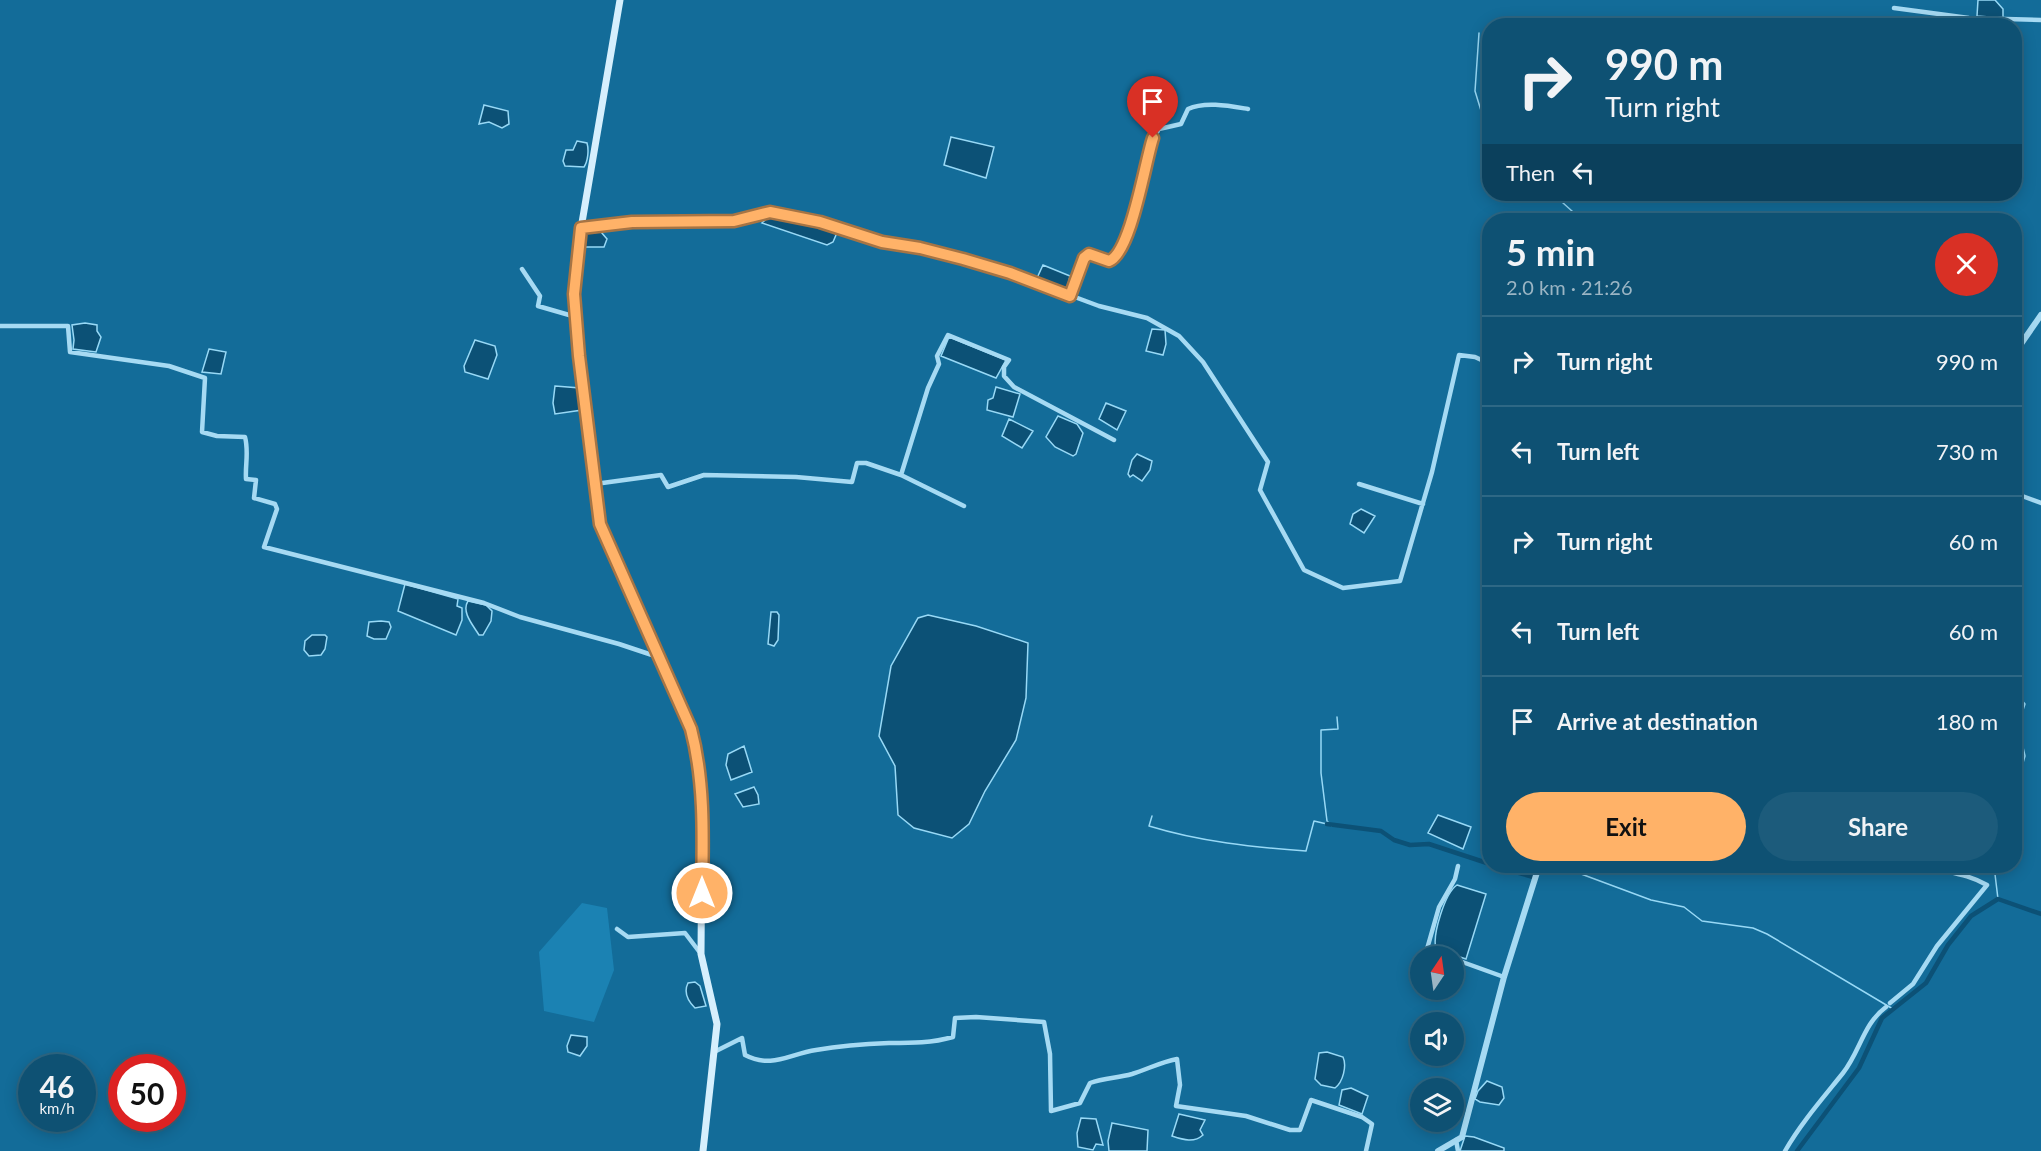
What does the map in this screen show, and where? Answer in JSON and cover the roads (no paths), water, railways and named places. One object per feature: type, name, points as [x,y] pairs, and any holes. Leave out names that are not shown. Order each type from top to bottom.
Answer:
[{"type":"main road","points":[[620,0],[581,228],[574,294],[600,524],[691,729],[696,747],[702,819],[701,954],[717,1024],[703,1151]]},
{"type":"street","points":[[1894,8],[1969,18]]},
{"type":"street","points":[[2022,19],[2041,20]]},
{"type":"street","points":[[1070,296],[1084,258],[1089,254],[1109,261],[1118,254],[1133,221],[1147,156],[1153,138],[1159,129],[1181,124],[1188,109],[1193,106],[1248,109]]},
{"type":"street","points":[[581,228],[632,222],[734,221],[770,212],[820,222],[882,242],[920,248],[963,259],[1010,273],[1070,296],[1147,318],[1179,336],[1203,362],[1268,462],[1260,489],[1304,570],[1343,588],[1400,581],[1424,504],[1459,355],[1482,360]]},
{"type":"street","points":[[522,269],[540,296],[538,306],[576,317]]},
{"type":"street","points":[[2022,342],[2041,315]]},
{"type":"street","points":[[0,326],[68,326],[70,352],[169,366],[205,378],[202,432],[217,436],[245,437],[248,447],[245,466],[246,479],[256,480],[254,498],[275,504],[278,508],[264,547],[484,603],[520,617],[659,657]]},
{"type":"street","points":[[901,475],[928,388],[939,364],[937,357],[948,335],[1009,360],[1004,367],[1004,376],[1014,387],[1114,440]]},
{"type":"street","points":[[595,484],[661,475],[668,487],[704,476],[796,477],[852,482],[857,463],[866,463],[901,475],[964,506]]},
{"type":"street","points":[[1359,484],[1424,504]]},
{"type":"street","points":[[2022,496],[2041,503]]},
{"type":"street","points":[[1427,946],[1439,907],[1455,879],[1458,866]]},
{"type":"street","points":[[1438,1151],[1462,1137],[1504,977],[1537,873]]},
{"type":"street","points":[[1785,1151],[1799,1128],[1844,1072],[1864,1031],[1888,1005],[1913,984],[1937,946],[1987,885],[1971,876],[1950,873]]},
{"type":"street","points":[[617,929],[627,939],[685,933],[701,954]]},
{"type":"street","points":[[1464,963],[1504,977]]},
{"type":"street","points":[[714,1052],[742,1038],[745,1055],[763,1062],[813,1050],[942,1040],[953,1037],[955,1018],[976,1017],[1044,1022],[1050,1054],[1051,1111],[1080,1103],[1090,1083],[1132,1074],[1156,1063],[1177,1059],[1180,1085],[1176,1106],[1246,1116],[1290,1130],[1300,1130],[1311,1100],[1362,1117],[1372,1124],[1366,1151]]},
{"type":"street","points":[[1456,1140],[1458,1151]]},
{"type":"waterway","points":[[1479,33],[1475,91],[1482,114]]},
{"type":"waterway","points":[[1561,201],[1574,213]]},
{"type":"waterway","points":[[2022,700],[2025,704],[2022,713]]},
{"type":"waterway","points":[[1332,826],[1327,821],[1321,773],[1321,730],[1338,729],[1337,717]]},
{"type":"waterway","points":[[2022,743],[2025,756],[2022,766]]},
{"type":"waterway","points":[[1152,816],[1149,826],[1188,836],[1247,846],[1306,851],[1314,821],[1327,824]]},
{"type":"waterway","points":[[1327,824],[1381,831],[1394,840],[1410,845],[1429,844],[1482,861]]},
{"type":"waterway","points":[[1519,873],[1533,877]]},
{"type":"waterway","points":[[1578,873],[1651,900],[1684,907],[1702,921],[1753,928],[1767,934],[1893,1009]]},
{"type":"waterway","points":[[1995,873],[1998,899]]},
{"type":"waterway","points":[[1797,1151],[1859,1068],[1882,1018],[1926,983],[1948,945],[1971,916],[1998,899],[2041,914]]}]
